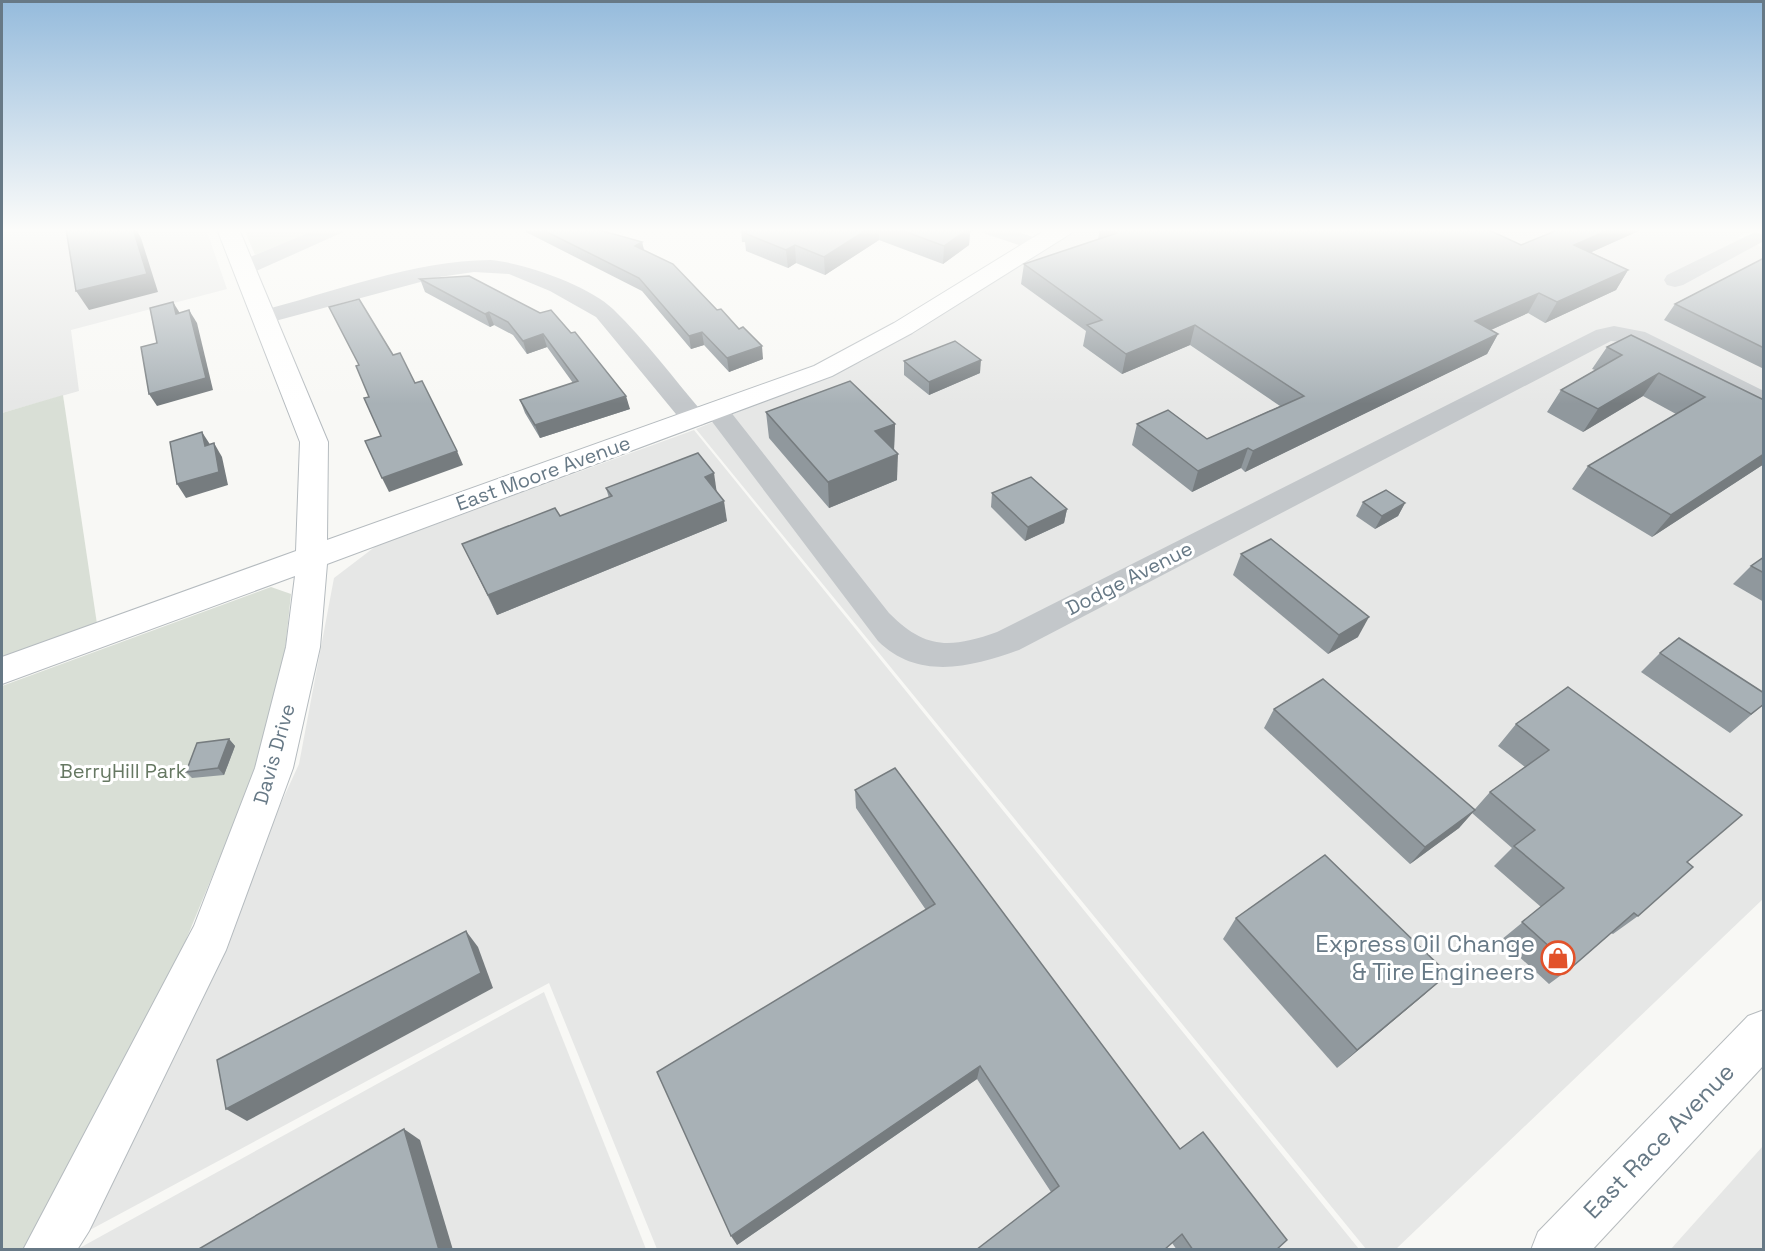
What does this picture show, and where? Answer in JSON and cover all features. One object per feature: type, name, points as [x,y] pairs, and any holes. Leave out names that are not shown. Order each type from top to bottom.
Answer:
[{"type":"street","name":"Davis Drive","points":[[48,1250],[71,1213],[215,925],[274,768],[303,646],[311,584],[314,442],[252,287]]},
{"type":"street","name":"Dodge Avenue","points":[[264,317],[373,287]]},
{"type":"street","name":"Dodge Avenue","points":[[555,287],[604,312],[706,415],[878,621],[902,643],[934,656],[970,655],[1008,641],[1595,338],[1614,333],[1637,338],[1764,401]]},
{"type":"street","name":"East Moore Avenue","points":[[2,671],[823,371],[866,350],[968,287]]},
{"type":"street","name":"East Race Avenue","points":[[1556,1250],[1764,1032]]},
{"type":"shaded area","points":[[2,287],[226,287],[71,330],[79,391],[2,413]]},
{"type":"shaded area","points":[[980,287],[1764,287],[1763,899],[1396,1249],[1366,1249],[696,429],[863,361]]},
{"type":"shaded area","points":[[694,430],[1359,1249],[657,1249],[549,983],[75,1238],[136,1119],[299,764],[334,578],[376,546]]},
{"type":"shaded area","points":[[544,992],[646,1249],[76,1250]]},
{"type":"shaded area","points":[[1763,1146],[1763,1249],[1671,1249]]},
{"type":"green space","points":[[63,395],[97,624],[2,658],[2,413]]},
{"type":"green space","name":"BerryHill Park","points":[[271,587],[291,594],[283,669],[251,782],[181,952],[25,1249],[2,1249],[2,686]]},
{"type":"building","points":[[75,287],[91,287],[76,291]]},
{"type":"building","points":[[436,287],[491,287],[540,313],[551,310],[571,333],[575,332],[626,396],[535,425],[520,400],[578,381],[543,334],[523,341],[508,322],[489,312],[485,314]]},
{"type":"building","points":[[647,287],[695,287],[717,310],[721,309],[739,329],[743,327],[762,346],[727,358],[702,332],[689,336]]},
{"type":"building","points":[[1057,287],[1589,287],[1557,302],[1539,293],[1475,321],[1498,334],[1253,451],[1248,448],[1198,471],[1137,424],[1168,410],[1207,439],[1304,396],[1195,325],[1126,354],[1087,325],[1102,320]]},
{"type":"building","points":[[1707,287],[1764,287],[1764,348],[1675,304]]},
{"type":"building","points":[[359,299],[393,355],[400,353],[415,383],[422,381],[457,451],[382,478],[365,441],[381,436],[364,398],[369,397],[356,366],[359,365],[329,307]]},
{"type":"building","points":[[173,302],[176,314],[189,310],[206,378],[149,394],[141,347],[157,343],[150,308]]},
{"type":"building","points":[[1631,335],[1764,400],[1764,454],[1671,515],[1588,466],[1705,397],[1659,373],[1598,409],[1561,390],[1622,355],[1607,347]]},
{"type":"building","points":[[955,341],[981,360],[929,382],[904,361]]},
{"type":"building","points":[[850,381],[895,424],[875,431],[898,454],[828,482],[766,412]]},
{"type":"building","points":[[202,432],[205,446],[214,443],[219,472],[177,484],[170,442]]},
{"type":"building","points":[[698,453],[714,473],[705,477],[724,501],[488,595],[462,544],[555,508],[560,516],[612,496],[606,488]]},
{"type":"building","points":[[1031,477],[1067,509],[1028,527],[992,493]]},
{"type":"building","points":[[1386,490],[1405,503],[1382,516],[1363,502]]},
{"type":"building","points":[[1271,539],[1369,617],[1339,635],[1241,554]]},
{"type":"building","points":[[1764,557],[1764,573],[1751,566]]},
{"type":"building","points":[[1679,638],[1764,693],[1764,704],[1751,714],[1660,653]]},
{"type":"building","points":[[1323,679],[1475,810],[1425,847],[1274,709]]},
{"type":"building","points":[[1568,687],[1742,815],[1687,862],[1693,867],[1638,916],[1634,913],[1572,967],[1522,922],[1564,888],[1514,846],[1535,830],[1490,792],[1549,750],[1516,724]]},
{"type":"building","points":[[229,739],[218,768],[186,772],[197,743]]},
{"type":"building","points":[[895,768],[1180,1149],[1203,1132],[1287,1240],[1276,1250],[1193,1250],[1182,1234],[1164,1250],[976,1250],[1059,1186],[980,1066],[731,1236],[657,1072],[935,904],[855,790]]},
{"type":"building","points":[[1325,855],[1448,974],[1357,1050],[1236,918]]},
{"type":"building","points":[[466,931],[481,973],[226,1109],[217,1060]]},
{"type":"building","points":[[404,1129],[439,1250],[197,1250]]},
{"type":"place","name":"Express Oil Change & Tire Engineers","points":[[1558,958]]}]
